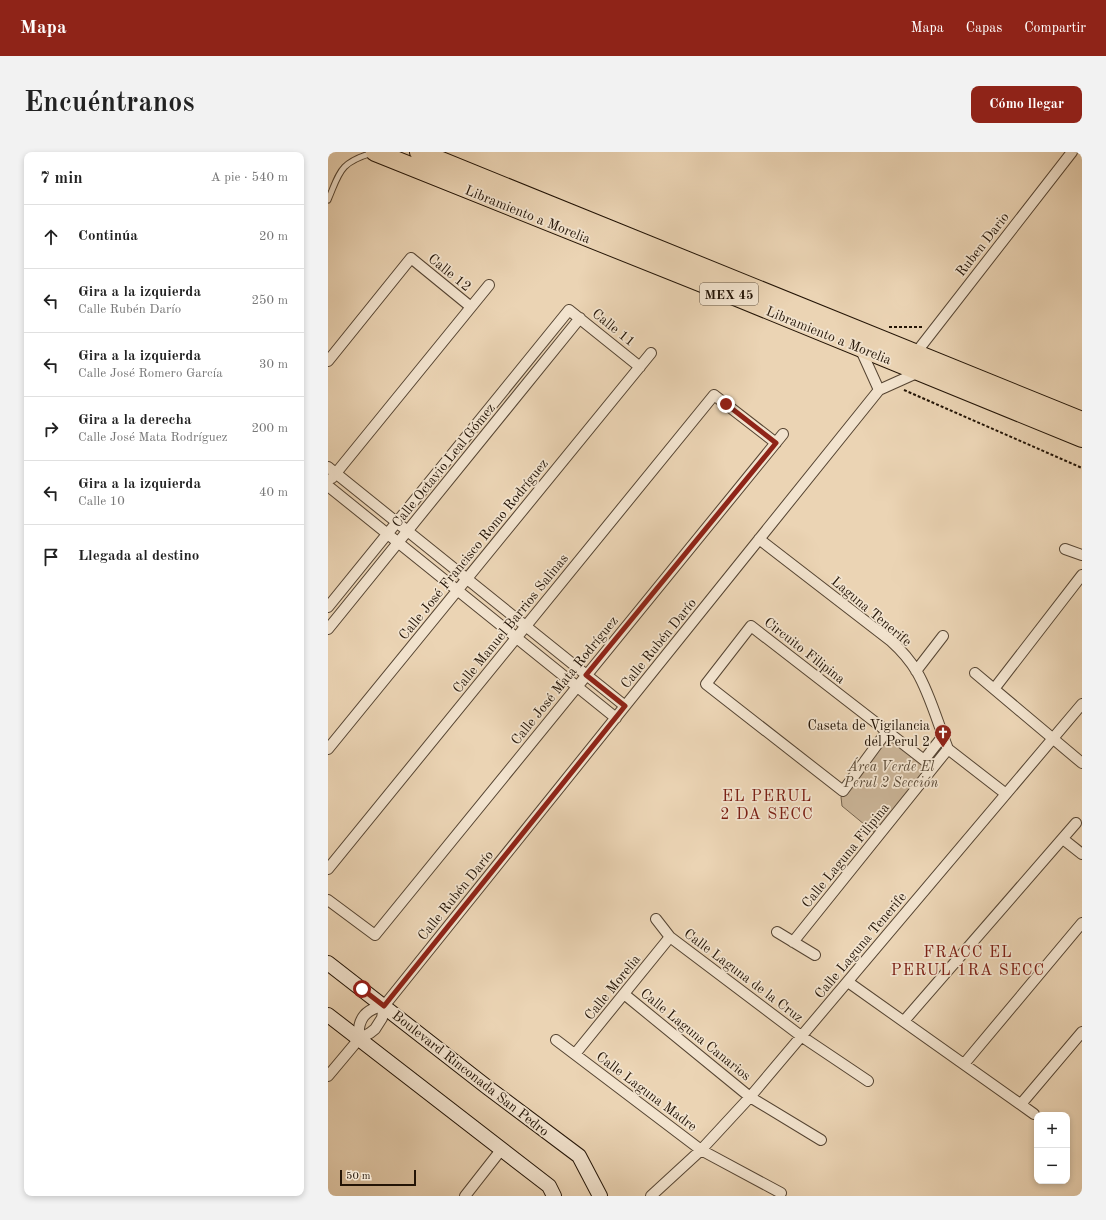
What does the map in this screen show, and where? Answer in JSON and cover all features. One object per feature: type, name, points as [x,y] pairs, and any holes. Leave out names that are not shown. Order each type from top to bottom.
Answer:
[{"type":"highway","name":"Libramiento a Morelia","points":[[374,152],[1082,438]]},
{"type":"highway","name":"Libramiento a Morelia","points":[[419,152],[1082,421]]},
{"type":"street","name":"Ruben Dario","points":[[915,354],[1072,152]]},
{"type":"street","name":"Calle 12","points":[[328,361],[411,258],[471,307]]},
{"type":"street","points":[[328,483],[332,470],[490,285]]},
{"type":"street","name":"Calle 11","points":[[570,310],[640,367]]},
{"type":"street","name":"Calle Octavio Leal Gómez","points":[[328,607],[570,310]]},
{"type":"street","name":"Calle Octavio Leal Gómez","points":[[328,629],[580,318]]},
{"type":"street","points":[[860,348],[879,390]]},
{"type":"street","name":"Calle José Francisco Romo Rodríguez","points":[[328,749],[651,353]]},
{"type":"street","name":"Calle Rubén Darío","points":[[328,1076],[359,1038],[375,1029],[382,1018],[384,1006],[879,390],[919,372]]},
{"type":"street","name":"Calle Manuel Barrios Salinas","points":[[328,869],[714,395],[776,443]]},
{"type":"street","name":"Calle José Mata Rodríguez","points":[[328,900],[375,935],[783,434]]},
{"type":"street","points":[[332,470],[625,706]]},
{"type":"street","points":[[328,486],[616,718]]},
{"type":"street","name":"Laguna Tenerife","points":[[760,539],[891,641],[909,660],[922,682],[948,749]]},
{"type":"street","points":[[1065,549],[1082,555]]},
{"type":"street","points":[[994,689],[1082,575]]},
{"type":"street","name":"Circuito Filipina","points":[[887,731],[843,791],[706,684],[751,626],[887,731],[933,767]]},
{"type":"street","points":[[916,671],[943,636]]},
{"type":"street","points":[[975,673],[1082,762]]},
{"type":"street","name":"Calle Laguna Tenerife","points":[[651,1196],[701,1150],[750,1097],[1082,704]]},
{"type":"street","points":[[924,760],[943,736]]},
{"type":"street","points":[[948,749],[1006,794]]},
{"type":"street","name":"Calle Laguna Filipina","points":[[793,942],[948,749]]},
{"type":"street","points":[[904,1021],[1076,823]]},
{"type":"street","points":[[1063,839],[1082,854]]},
{"type":"street","name":"Calle Laguna de la Cruz","points":[[656,919],[670,937],[801,1036],[868,1081]]},
{"type":"street","points":[[964,1064],[1082,923]]},
{"type":"street","points":[[777,932],[815,955]]},
{"type":"street","name":"Calle Morelia","points":[[575,1054],[670,937]]},
{"type":"street","name":"Boulevard Rinconada San Pedro","points":[[328,963],[487,1087],[579,1156],[600,1196]]},
{"type":"street","points":[[848,982],[1034,1114]]},
{"type":"street","name":"Calle Laguna Canarios","points":[[624,994],[750,1097],[821,1140]]},
{"type":"street","name":"Calle Rubén Darío","points":[[359,1038],[359,1025],[366,1014],[377,1007],[384,1006]]},
{"type":"street","points":[[328,1015],[549,1186],[554,1196]]},
{"type":"street","points":[[1021,1104],[1082,1032]]},
{"type":"street","name":"Calle Laguna Madre","points":[[556,1040],[701,1150],[781,1193]]},
{"type":"street","points":[[465,1196],[501,1150]]},
{"type":"lane","points":[[328,200],[341,169],[351,161],[374,152]]},
{"type":"path","points":[[883,327],[936,327]]},
{"type":"path","points":[[892,384],[1082,468]]},
{"type":"green space","name":"Área Verde El Perul 2 Sección","points":[[886,737],[929,768],[876,834],[842,806],[841,797]]},
{"type":"place","name":"Caseta de Vigilancia del Perul 2","points":[[943,748]]},
{"type":"district","name":"EL PERUL 2 DA SECC","points":[[767,804]]},
{"type":"district","name":"FRACC EL PERUL 1RA SECC","points":[[968,960]]},
{"type":"route","points":[[362,989],[384,1006],[625,706],[586,675],[776,443],[726,404]]}]
